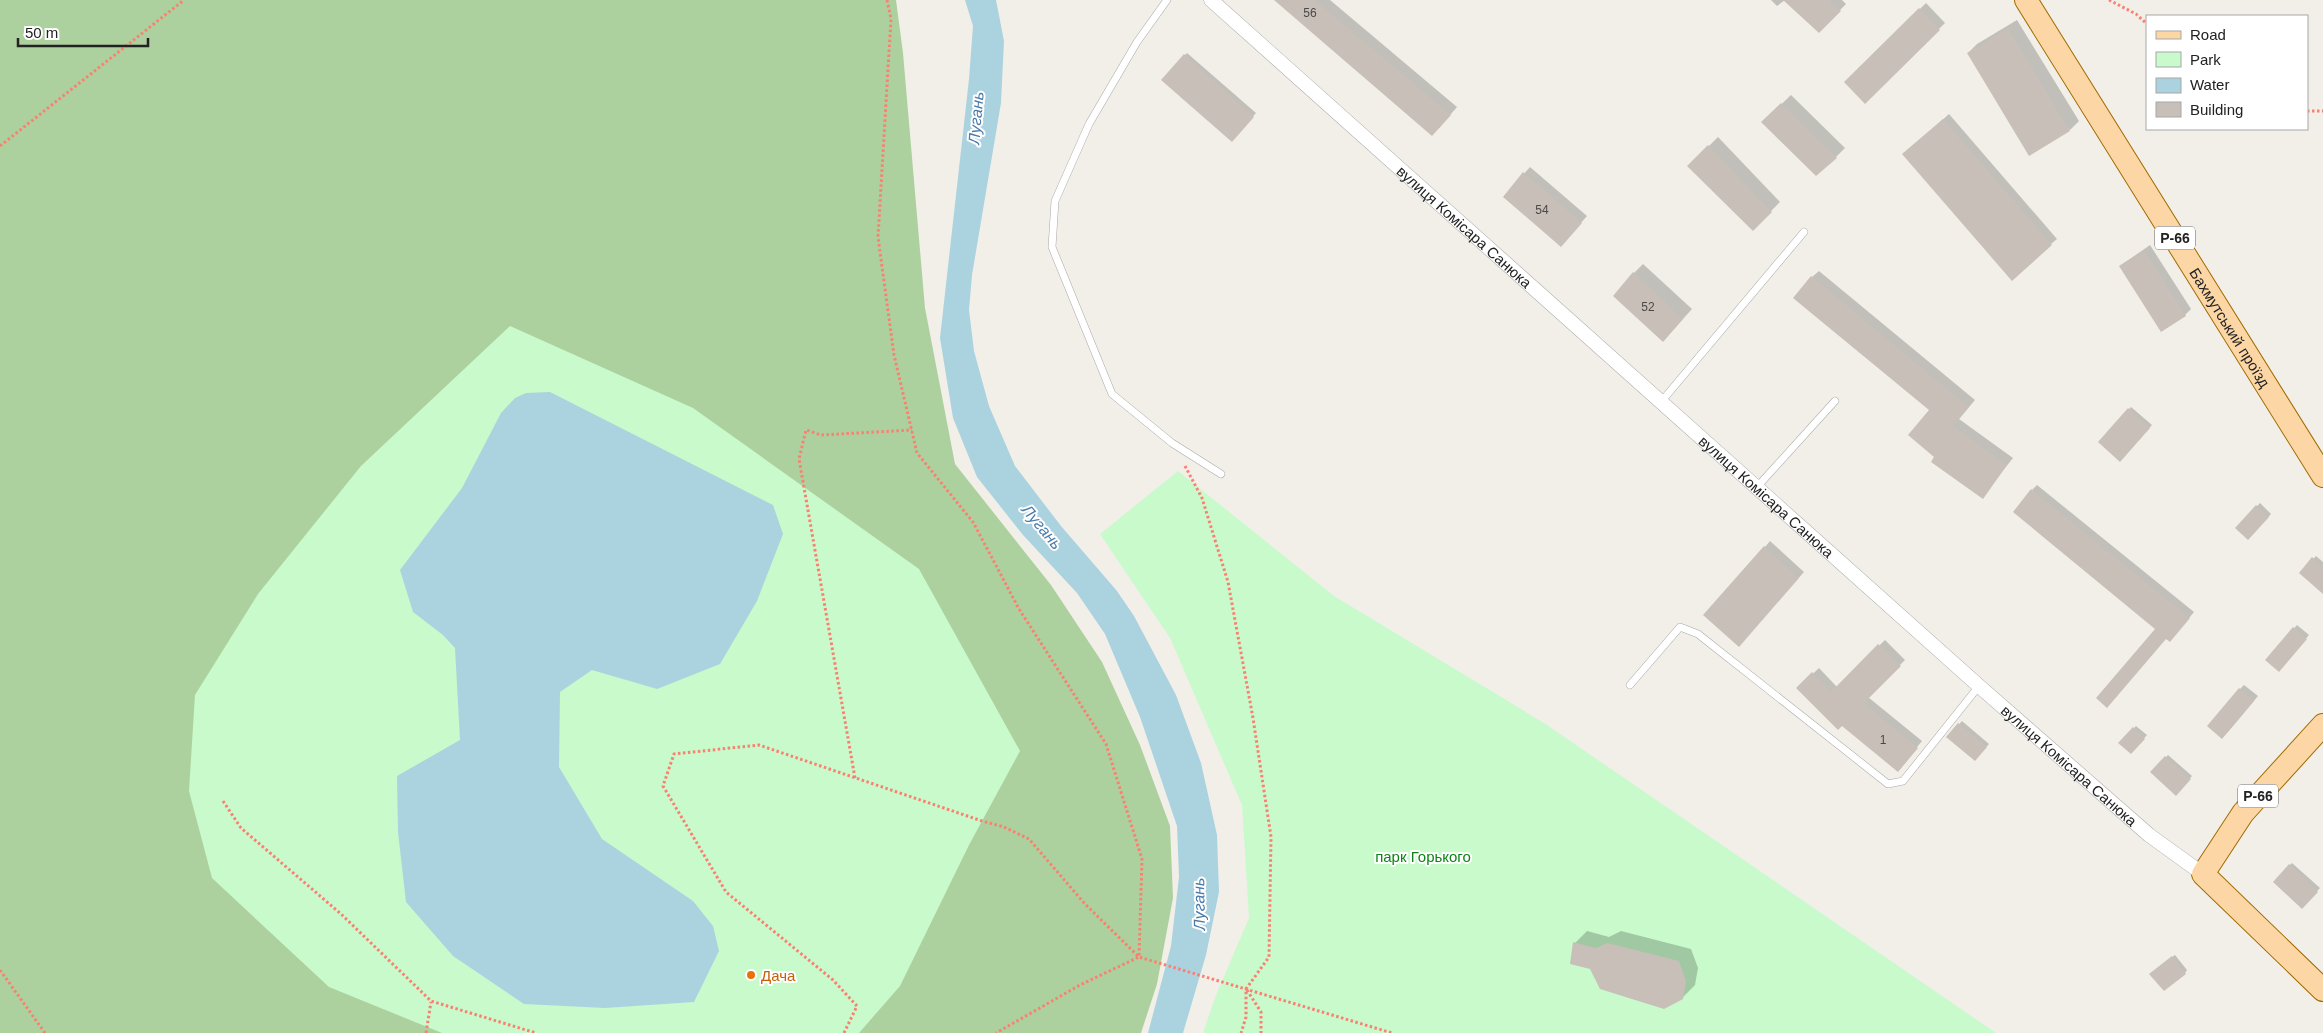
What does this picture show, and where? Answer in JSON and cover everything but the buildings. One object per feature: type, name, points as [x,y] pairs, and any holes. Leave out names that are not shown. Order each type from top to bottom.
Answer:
[{"type":"main road","name":"Бахмутський проїзд","points":[[2026,0],[2323,476]]},
{"type":"main road","name":"Р-66","points":[[2203,874],[2243,813],[2323,725]]},
{"type":"main road","name":"вулиця Комісара Санюка","points":[[2203,874],[2323,990]]},
{"type":"street","name":"вулиця Комісара Санюка","points":[[1211,0],[1979,686],[2149,835],[2203,874]]},
{"type":"lane","points":[[1167,0],[1137,42],[1089,124],[1055,201],[1052,247],[1112,394],[1172,443],[1221,474]]},
{"type":"lane","points":[[1661,402],[1804,232]]},
{"type":"lane","points":[[1757,488],[1835,401]]},
{"type":"lane","points":[[1630,685],[1680,627],[1698,634],[1888,784],[1903,781],[1979,686]]},
{"type":"path","points":[[0,146],[184,0]]},
{"type":"path","points":[[887,0],[891,19],[878,237],[894,355],[917,452],[973,522],[1019,610],[1106,744],[1142,859],[1139,957]]},
{"type":"path","points":[[2109,0],[2136,14],[2146,23]]},
{"type":"path","points":[[2308,110],[2323,112]]},
{"type":"path","points":[[855,779],[799,459],[806,430],[821,435],[912,430]]},
{"type":"path","points":[[1172,443],[1202,498],[1228,582],[1253,718],[1271,837],[1269,957],[1246,989],[1246,1017],[1241,1033]]},
{"type":"path","points":[[844,1033],[857,1006],[833,980],[726,892],[663,786],[674,754],[759,745],[855,779],[1004,827],[1030,839],[1085,904],[1139,957],[1392,1033]]},
{"type":"path","points":[[223,801],[241,828],[341,914],[431,1002],[536,1033]]},
{"type":"path","points":[[996,1033],[1080,985],[1139,957]]},
{"type":"path","points":[[0,970],[46,1033]]},
{"type":"path","points":[[1246,989],[1261,1012],[1261,1033]]},
{"type":"path","points":[[426,1033],[431,1002]]},
{"type":"green space","points":[[0,0],[896,0],[903,53],[925,308],[955,464],[1051,585],[1102,662],[1140,745],[1170,826],[1173,898],[1157,984],[1141,1033],[0,1033]]},
{"type":"green space","points":[[510,326],[693,408],[919,569],[1020,751],[969,845],[900,986],[859,1033],[442,1033],[329,987],[212,878],[189,791],[195,695],[258,594],[361,466]]},
{"type":"green space","name":"парк Горького","points":[[1178,471],[1334,596],[1544,723],[1996,1033],[1203,1033],[1216,995],[1249,918],[1242,805],[1170,638],[1100,534]]},
{"type":"water","name":"Лугань","points":[[965,0],[996,0],[1004,41],[1001,103],[972,275],[969,310],[974,351],[989,406],[1015,466],[1061,526],[1117,591],[1134,616],[1176,695],[1201,763],[1217,835],[1219,892],[1206,955],[1183,1033],[1148,1033],[1171,946],[1179,877],[1177,826],[1140,717],[1105,634],[1077,593],[1023,535],[977,477],[953,418],[940,338],[969,79],[973,26]]},
{"type":"water","points":[[550,392],[773,505],[783,534],[757,601],[720,664],[657,689],[592,670],[560,692],[559,767],[602,839],[693,901],[713,926],[719,951],[694,1002],[605,1008],[524,1004],[453,956],[406,902],[398,832],[397,776],[460,740],[455,648],[443,635],[413,612],[400,570],[462,488],[501,413],[515,398],[526,393]]},
{"type":"place","name":"Дача","points":[[751,975]]}]
